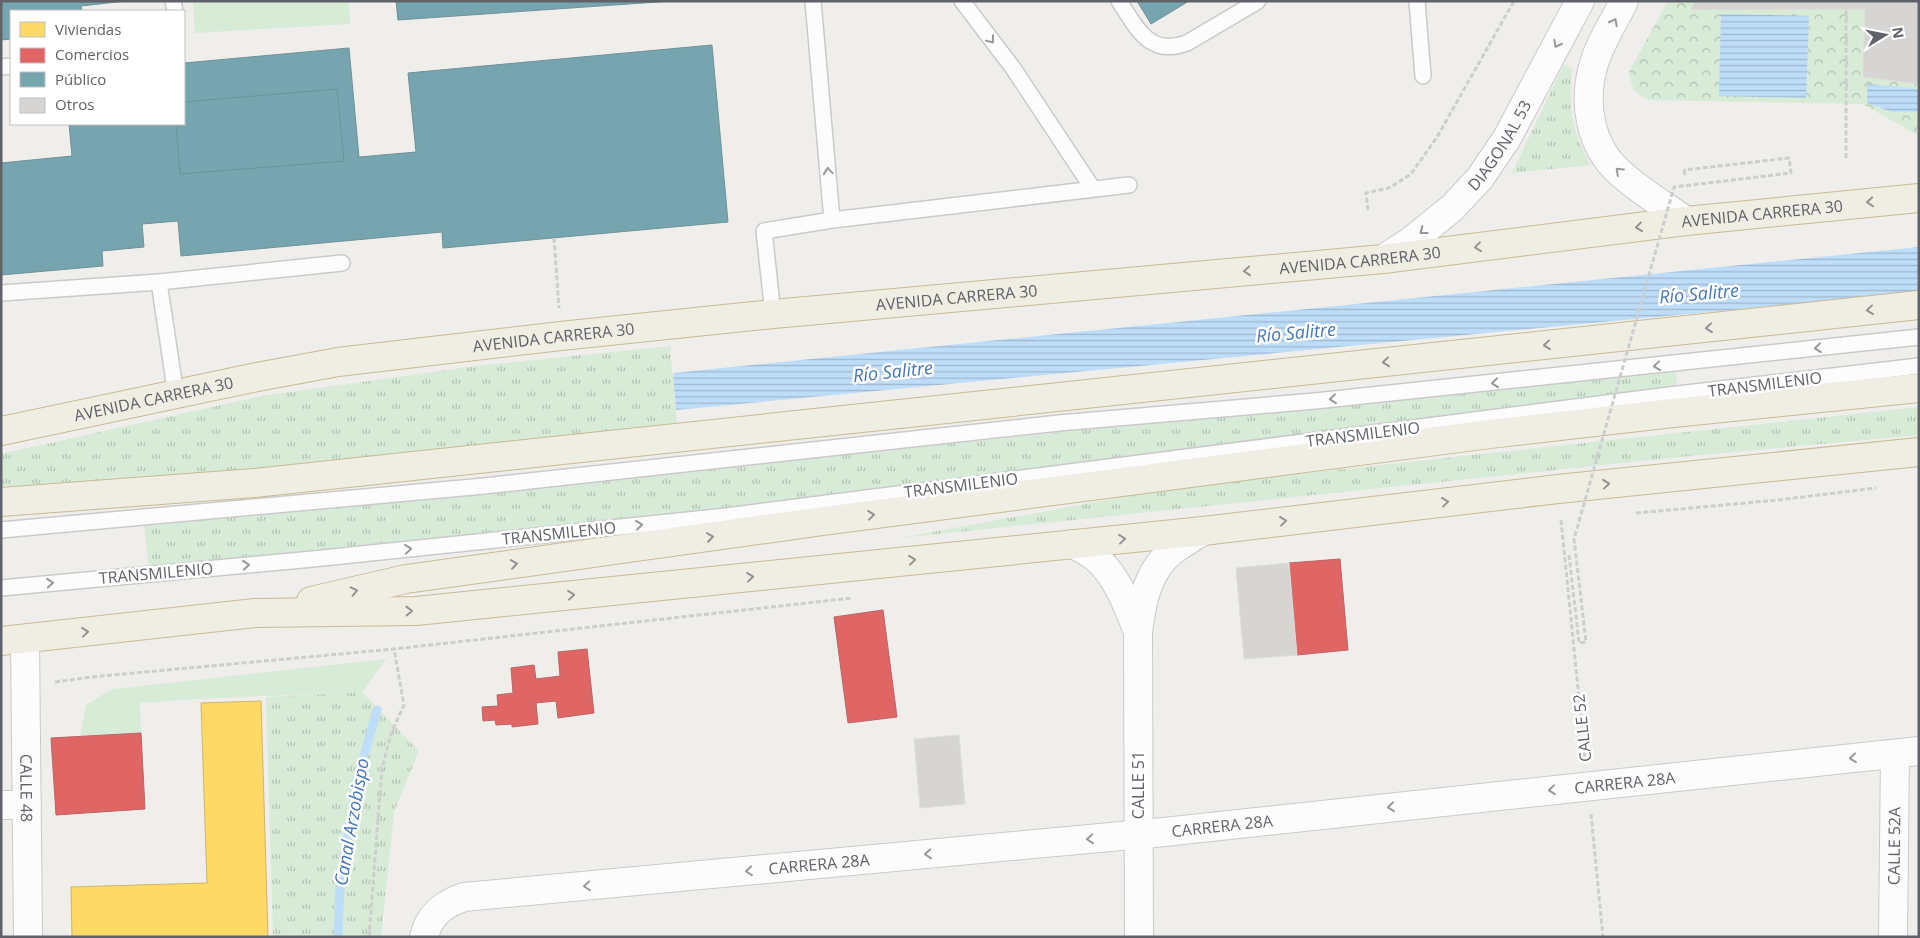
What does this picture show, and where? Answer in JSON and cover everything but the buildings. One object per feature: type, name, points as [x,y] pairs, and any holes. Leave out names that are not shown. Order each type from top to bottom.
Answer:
[{"type":"highway","name":"AVENIDA CARRERA 30","points":[[1,431],[257,377],[338,362],[773,314],[1383,259],[1686,221],[1919,198]]},
{"type":"highway","points":[[1,502],[254,484],[1919,305]]},
{"type":"highway","points":[[255,613],[406,579],[816,522],[1490,434],[1919,388]]},
{"type":"highway","points":[[13,640],[255,613],[416,611],[1203,531],[1558,489],[1919,452]]},
{"type":"street","points":[[1624,1],[1593,67],[1589,92],[1592,129],[1599,146],[1617,170],[1686,221]]},
{"type":"street","name":"DIAGONAL 53","points":[[1383,259],[1410,241],[1452,208],[1480,178],[1507,138],[1576,4]]},
{"type":"street","name":"CALLE 51","points":[[1139,937],[1138,632],[1146,591],[1159,564],[1179,547],[1203,531]]},
{"type":"street","name":"CALLE 51","points":[[1073,544],[1096,558],[1108,571],[1118,586],[1138,632]]},
{"type":"street","name":"CALLE 48","points":[[13,640],[14,805],[28,937]]},
{"type":"street","name":"CARRERA 28A","points":[[424,937],[430,920],[439,909],[450,902],[464,897],[1139,834],[1907,752]]},
{"type":"street","name":"CALLE 52A","points":[[1893,937],[1907,752]]},
{"type":"lane","points":[[813,1],[832,220]]},
{"type":"lane","points":[[962,1],[1012,68],[1093,188]]},
{"type":"lane","points":[[1119,1],[1140,32],[1149,41],[1161,47],[1174,47],[1187,43],[1258,1]]},
{"type":"lane","points":[[1416,1],[1423,76]]},
{"type":"lane","points":[[773,314],[764,231],[832,220],[1130,185]]},
{"type":"lane","points":[[1,293],[159,282],[342,263]]},
{"type":"lane","points":[[159,282],[176,394]]},
{"type":"lane","name":"TRANSMILENIO","points":[[1,530],[474,487],[1059,423],[1315,401],[1919,337]]},
{"type":"lane","name":"TRANSMILENIO","points":[[1,588],[726,516],[1494,417],[1919,366]]},
{"type":"path","points":[[1368,210],[1366,193],[1389,188],[1411,174],[1437,137],[1514,1]]},
{"type":"path","points":[[1846,9],[1846,158]]},
{"type":"path","points":[[1567,555],[1579,643],[1586,642],[1574,539],[1674,187],[1791,173],[1789,158],[1684,170],[1685,176]]},
{"type":"path","points":[[554,238],[561,336]]},
{"type":"path","name":"CALLE 52","points":[[1561,520],[1567,555],[1603,937]]},
{"type":"path","points":[[369,937],[382,768],[392,731],[404,705],[394,649]]},
{"type":"green space","points":[[193,1],[349,1],[350,24],[195,33]]},
{"type":"green space","points":[[1668,1],[1919,1],[1919,136],[1863,104],[1648,100],[1633,90],[1629,72]]},
{"type":"green space","points":[[1564,64],[1572,70],[1571,108],[1573,119],[1579,140],[1590,165],[1512,173]]},
{"type":"green space","points":[[670,346],[677,424],[364,461],[1,487],[1,454],[262,396],[476,366]]},
{"type":"green space","points":[[1676,372],[1677,386],[713,511],[149,570],[144,526],[1476,390]]},
{"type":"green space","points":[[1919,407],[1919,435],[1680,457],[900,538],[1177,487]]},
{"type":"green space","points":[[386,659],[362,692],[140,703],[141,733],[80,736],[86,705],[112,689]]},
{"type":"green space","points":[[362,692],[419,751],[394,812],[381,937],[273,937],[266,697]]},
{"type":"water","points":[[1721,14],[1809,16],[1806,98],[1719,96]]},
{"type":"water","points":[[1867,84],[1919,89],[1919,112],[1892,112],[1867,103]]},
{"type":"water","name":"Río Salitre","points":[[1919,247],[1919,292],[676,410],[673,373]]},
{"type":"waterway","name":"Canal Arzobispo","points":[[338,937],[340,883],[357,780],[377,710]]}]
